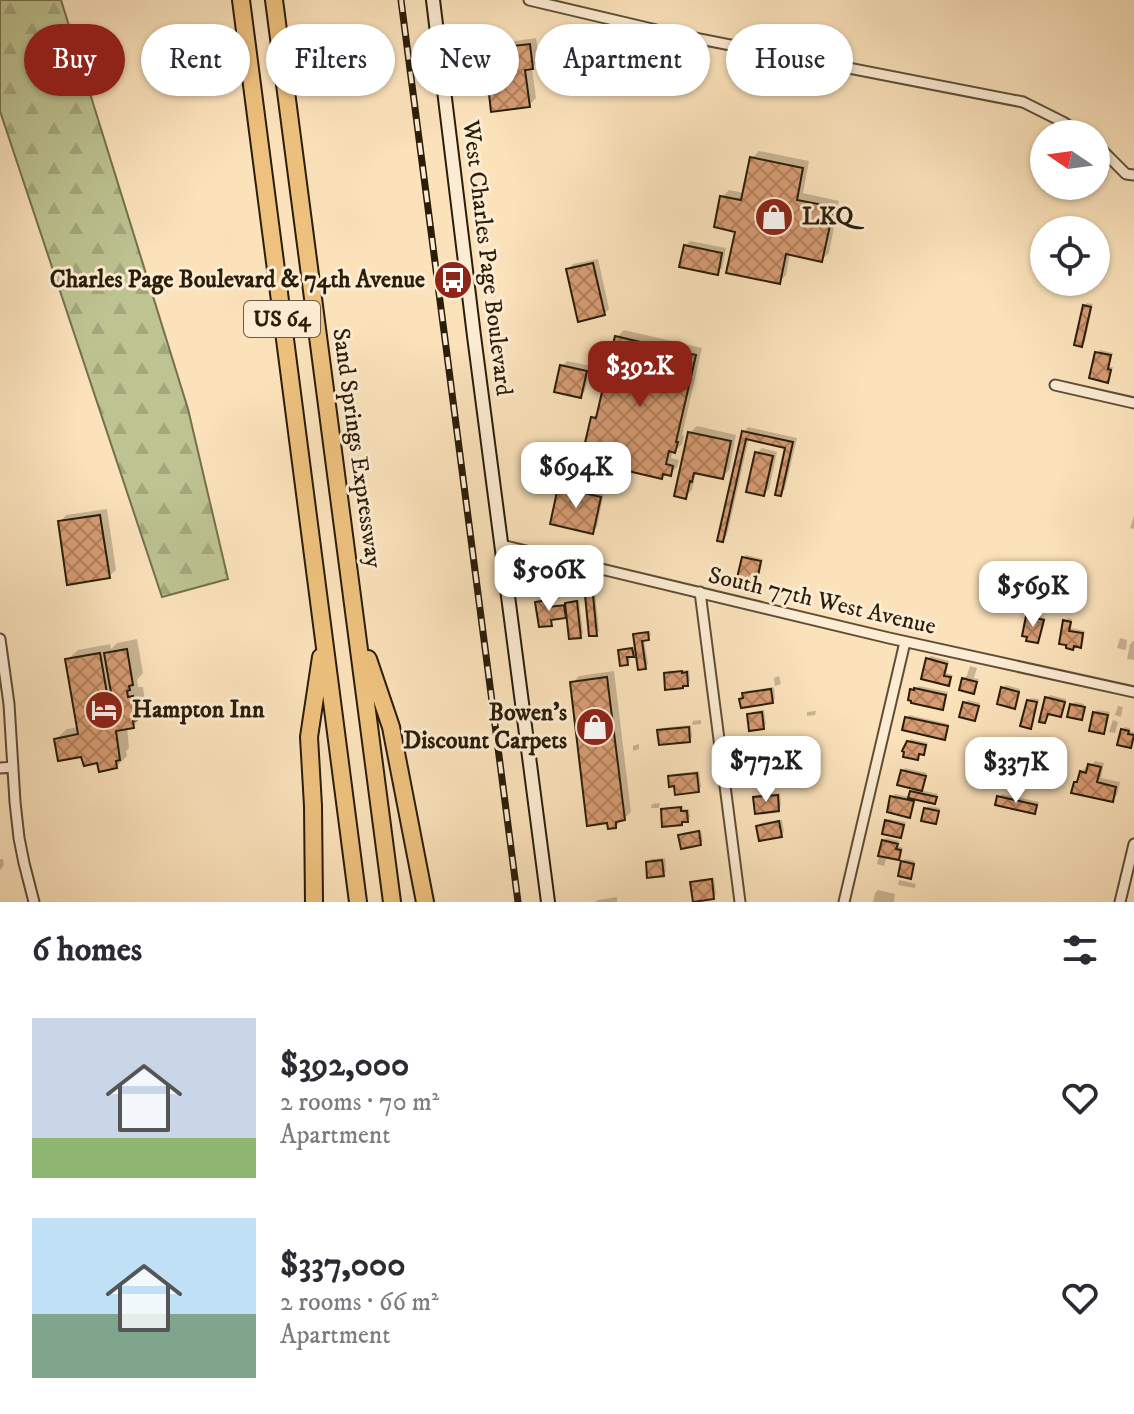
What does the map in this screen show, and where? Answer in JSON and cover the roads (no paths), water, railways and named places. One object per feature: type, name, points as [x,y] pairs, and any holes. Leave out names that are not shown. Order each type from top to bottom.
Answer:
[{"type":"highway","name":"US 64","points":[[241,0],[358,902]]},
{"type":"highway","name":"Sand Springs Expressway","points":[[274,0],[392,902]]},
{"type":"highway","points":[[356,622],[391,727],[425,902]]},
{"type":"highway","points":[[314,902],[309,737],[324,637]]},
{"type":"main road","name":"West Charles Page Boulevard","points":[[433,0],[548,902]]},
{"type":"street","points":[[529,0],[669,33],[1023,102],[1059,120]]},
{"type":"street","points":[[1110,158],[1126,174],[1134,175]]},
{"type":"street","points":[[1055,385],[1134,403]]},
{"type":"street","name":"South 77th West Avenue","points":[[501,545],[905,642],[1134,692]]},
{"type":"street","points":[[700,592],[740,902]]},
{"type":"street","points":[[0,640],[9,704],[13,767],[8,784],[34,902]]},
{"type":"street","points":[[844,902],[905,642]]},
{"type":"street","points":[[0,768],[13,767]]},
{"type":"street","points":[[1120,902],[1134,844]]},
{"type":"railway","points":[[401,0],[518,902]]},
{"type":"place","name":"LKQ","points":[[774,217]]},
{"type":"place","name":"Charles Page Boulevard & 74th Avenue","points":[[453,280]]},
{"type":"place","name":"Hampton Inn","points":[[104,710]]},
{"type":"place","name":"Bowen's Discount Carpets","points":[[595,727]]}]
